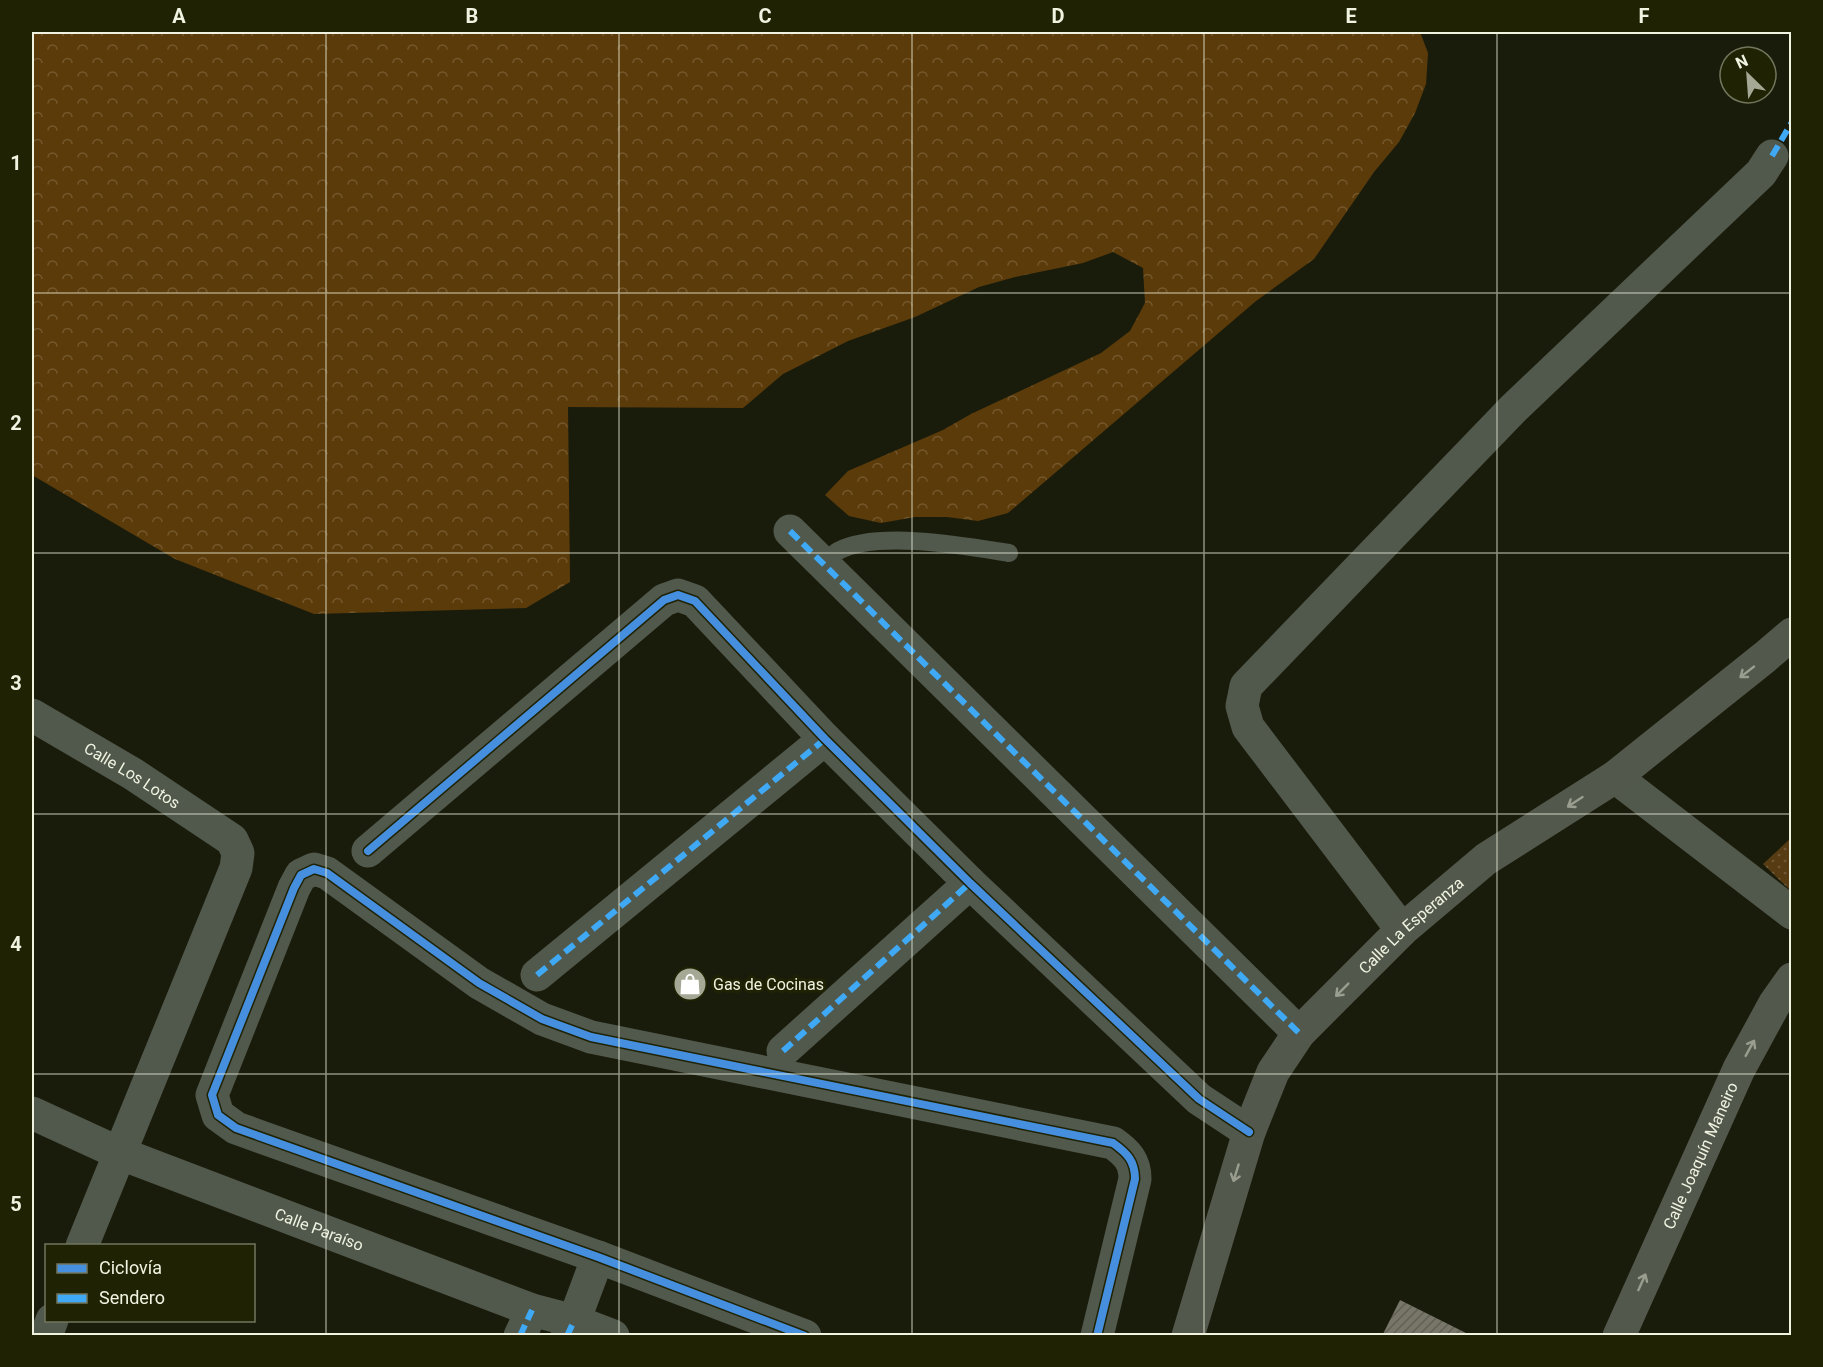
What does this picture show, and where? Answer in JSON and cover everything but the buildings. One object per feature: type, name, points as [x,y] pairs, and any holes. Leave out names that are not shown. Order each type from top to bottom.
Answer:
[{"type":"street","points":[[1402,930],[1248,727],[1242,706],[1246,686],[1513,409],[1761,173],[1772,156]]},
{"type":"street","points":[[790,531],[1299,1034]]},
{"type":"street","points":[[368,851],[664,600],[678,595],[695,601],[825,739],[970,884],[1199,1099],[1249,1132]]},
{"type":"street","name":"Calle La Esperanza","points":[[1188,1335],[1249,1132],[1273,1072],[1299,1034],[1402,930],[1486,859],[1615,777],[1791,634]]},
{"type":"street","name":"Calle Los Lotos","points":[[32,715],[133,774],[232,840],[238,853],[236,868],[119,1153]]},
{"type":"street","points":[[537,975],[825,739]]},
{"type":"street","points":[[1615,777],[1791,913]]},
{"type":"street","points":[[804,1335],[598,1257],[236,1128],[218,1115],[212,1095],[301,875],[314,869],[327,873],[479,983],[542,1019],[591,1036],[1113,1143],[1131,1159],[1135,1179],[1097,1335]]},
{"type":"street","points":[[783,1051],[970,884]]},
{"type":"street","name":"Calle Joaquín Maneiro","points":[[1619,1335],[1739,1069],[1775,1003],[1791,980]]},
{"type":"street","name":"Calle Paraíso","points":[[32,1113],[119,1153],[526,1323],[613,1335]]},
{"type":"street","points":[[82,1244],[119,1153]]},
{"type":"street","points":[[571,1328],[598,1257]]},
{"type":"lane","points":[[824,564],[836,552],[861,544],[895,541],[950,544],[1009,553]]},
{"type":"green space","points":[[32,32],[1420,32],[1428,53],[1426,84],[1415,113],[1399,142],[1374,172],[1314,259],[1256,301],[1008,513],[978,521],[947,517],[915,517],[881,523],[849,516],[825,495],[848,471],[943,430],[971,414],[1101,353],[1130,331],[1145,303],[1143,268],[1113,252],[1083,263],[979,287],[915,317],[848,341],[783,374],[743,408],[568,407],[570,582],[526,608],[314,614],[175,559],[32,475]]},
{"type":"shaded area","points":[[1791,838],[1791,891],[1763,864]]},
{"type":"marked path","points":[[1772,156],[1792,122]]},
{"type":"marked path","points":[[790,531],[1299,1033]]},
{"type":"marked path","points":[[537,975],[825,739]]},
{"type":"marked path","points":[[783,1051],[970,883]]},
{"type":"marked path","points":[[520,1336],[532,1310]]},
{"type":"marked path","points":[[567,1336],[574,1321]]},
{"type":"cycle path","points":[[368,851],[664,600],[678,595],[695,601],[825,739],[970,883],[1199,1099],[1249,1132]]},
{"type":"cycle path","points":[[805,1336],[598,1257],[236,1128],[218,1115],[212,1095],[301,875],[314,869],[327,873],[479,983],[542,1019],[591,1037],[1113,1143],[1129,1158],[1134,1167],[1135,1179],[1097,1336]]},
{"type":"place","name":"Gas de Cocinas","points":[[690,984]]}]
